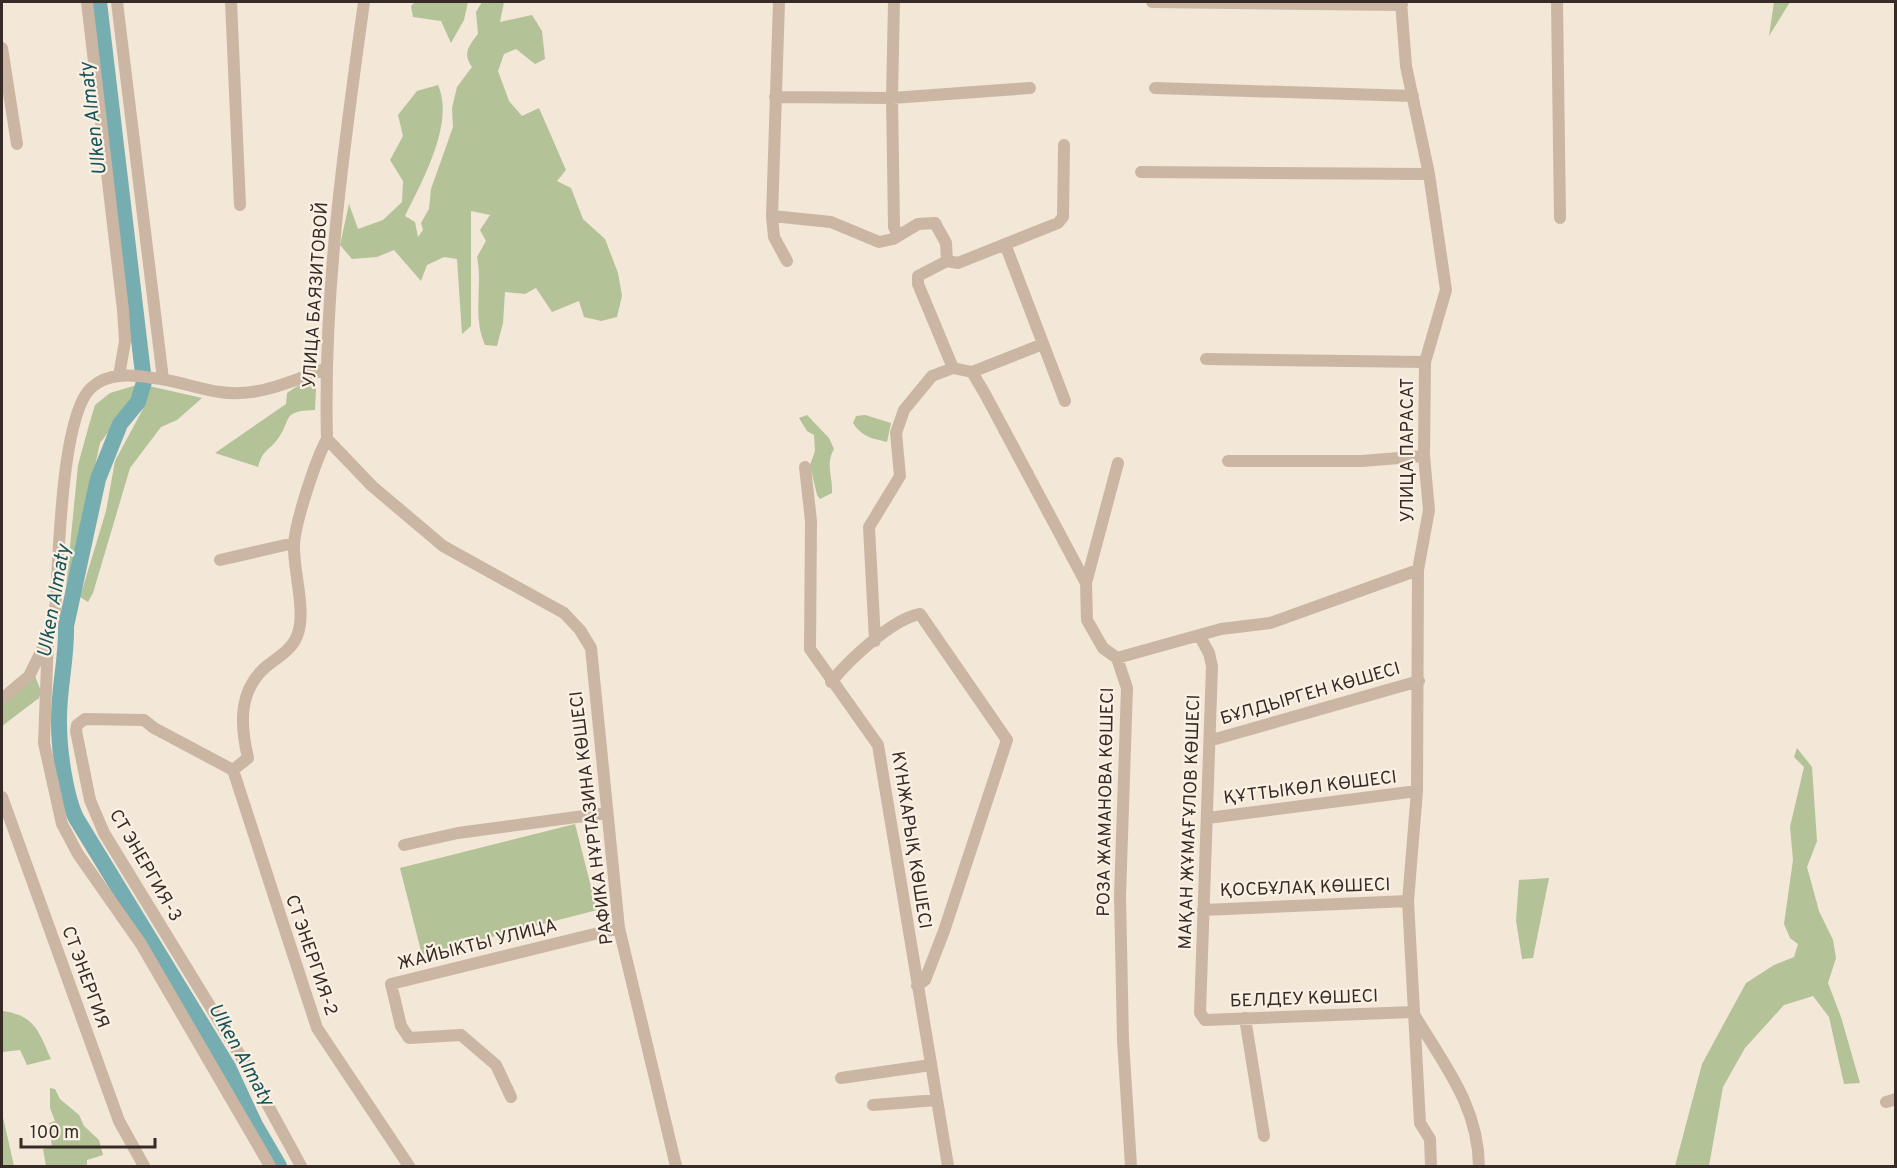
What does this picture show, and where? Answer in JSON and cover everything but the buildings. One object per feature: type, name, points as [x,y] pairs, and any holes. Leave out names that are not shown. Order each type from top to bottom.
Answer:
[{"type":"street","points":[[87,2],[123,310],[125,341],[119,376]]},
{"type":"street","points":[[117,2],[158,378]]},
{"type":"street","points":[[231,2],[240,206]]},
{"type":"street","name":"УЛИЦА БАЯЗИТОВОЙ","points":[[327,439],[325,369],[345,136],[364,2]]},
{"type":"street","points":[[779,2],[772,216],[774,237],[788,261]]},
{"type":"street","points":[[894,2],[892,98],[894,227],[898,235]]},
{"type":"street","points":[[1152,2],[1402,3]]},
{"type":"street","points":[[1557,2],[1560,218]]},
{"type":"street","name":"УЛИЦА ПАРАСАТ","points":[[1402,3],[1406,66],[1429,174],[1446,290],[1425,362],[1424,456],[1428,510],[1418,570],[1417,791],[1408,901],[1420,1123],[1430,1139],[1431,1167]]},
{"type":"street","points":[[2,48],[17,144]]},
{"type":"street","points":[[775,97],[892,98],[1030,88]]},
{"type":"street","points":[[1155,88],[1413,96]]},
{"type":"street","points":[[953,368],[918,284],[918,276],[947,261],[958,263],[1058,224],[1063,217],[1064,145]]},
{"type":"street","points":[[1141,172],[1429,174]]},
{"type":"street","points":[[772,216],[831,222],[879,242],[886,242],[918,224],[935,223],[946,243],[947,261]]},
{"type":"street","points":[[1005,244],[1065,400]]},
{"type":"street","points":[[875,641],[869,527],[900,476],[896,433],[904,410],[932,376],[953,368],[972,372],[1043,344]]},
{"type":"street","points":[[1206,359],[1425,362]]},
{"type":"street","points":[[2,699],[29,676],[48,638],[55,612],[66,534],[68,437],[81,398],[93,385],[119,376],[134,376],[158,378],[232,393],[284,385],[325,369]]},
{"type":"street","points":[[972,372],[1086,583]]},
{"type":"street","points":[[232,770],[248,758],[242,717],[243,703],[250,686],[264,669],[291,647],[300,625],[294,543],[317,456],[327,439]]},
{"type":"street","name":"РАФИКА НҰРТАЗИНА КӨШЕСІ","points":[[327,439],[372,486],[443,546],[564,613],[580,630],[591,648],[619,928],[676,1167]]},
{"type":"street","points":[[1228,461],[1362,461],[1424,456]]},
{"type":"street","points":[[1118,463],[1086,583],[1087,620],[1103,648],[1118,658],[1221,629],[1270,623],[1418,570]]},
{"type":"street","name":"КҮНЖАРЫҚ КӨШЕСІ","points":[[805,467],[811,521],[810,649],[878,746],[948,1167]]},
{"type":"street","points":[[220,560],[294,543]]},
{"type":"street","points":[[831,682],[875,641],[907,617],[920,614],[1007,740],[944,931],[925,980],[917,987]]},
{"type":"street","name":"МАҚАН ЖҰМАҒҰЛОВ КӨШЕСІ","points":[[1198,635],[1209,653],[1212,666],[1212,740],[1200,1013]]},
{"type":"street","points":[[48,638],[44,743],[62,824],[78,854],[141,944],[270,1167]]},
{"type":"street","name":"РОЗА ЖАМАНОВА КӨШЕСІ","points":[[1118,658],[1127,688],[1120,896],[1123,1040],[1131,1167]]},
{"type":"street","name":"БҰЛДЫРГЕН КӨШЕСІ","points":[[1212,740],[1419,681]]},
{"type":"street","name":"СТ ЭНЕРГИЯ-3","points":[[232,770],[154,728],[144,720],[85,720],[77,724],[76,731],[90,800],[104,833],[246,1065],[301,1167]]},
{"type":"street","name":"СТ ЭНЕРГИЯ-2","points":[[232,770],[317,1029],[408,1167]]},
{"type":"street","name":"ҚҰТТЫКӨЛ КӨШЕСІ","points":[[1208,819],[1417,791]]},
{"type":"street","name":"СТ ЭНЕРГИЯ","points":[[2,797],[119,1121],[144,1167]]},
{"type":"street","points":[[404,845],[458,833],[606,813]]},
{"type":"street","name":"ҚОСБҰЛАҚ КӨШЕСІ","points":[[1203,910],[1408,901]]},
{"type":"street","name":"ЖАЙЫКТЫ УЛИЦА","points":[[511,1097],[496,1065],[461,1035],[409,1038],[401,1026],[391,984],[619,928]]},
{"type":"street","points":[[1413,1012],[1465,1100],[1474,1122],[1479,1167]]},
{"type":"street","name":"БЕЛДЕУ КӨШЕСІ","points":[[1200,1013],[1205,1020],[1413,1012]]},
{"type":"street","points":[[1245,1018],[1264,1136]]},
{"type":"street","points":[[841,1078],[931,1065]]},
{"type":"street","points":[[873,1105],[937,1100]]},
{"type":"green space","points":[[415,2],[468,2],[464,20],[451,43],[441,21],[413,17],[411,6]]},
{"type":"green space","points":[[482,2],[504,2],[500,22],[532,15],[542,31],[545,59],[535,64],[516,49],[504,54],[498,71],[509,101],[522,116],[539,108],[566,170],[557,181],[571,188],[583,219],[605,239],[618,273],[622,296],[617,317],[601,321],[584,317],[579,301],[552,312],[536,288],[525,294],[505,292],[503,323],[497,346],[485,345],[478,312],[477,257],[486,241],[480,230],[490,215],[471,211],[471,326],[462,334],[457,259],[444,257],[427,265],[421,281],[394,250],[377,257],[352,259],[340,245],[349,204],[358,229],[383,220],[402,202],[403,181],[390,160],[403,136],[398,115],[417,91],[438,85],[442,100],[440,134],[405,216],[415,222],[418,237],[423,230],[421,223],[429,209],[431,189],[453,127],[452,108],[457,87],[472,67],[467,54],[478,34],[476,12]]},
{"type":"green space","points":[[1774,2],[1790,2],[1769,36]]},
{"type":"green space","points":[[308,379],[316,389],[315,410],[292,414],[282,433],[264,454],[258,467],[215,453],[286,404],[287,393]]},
{"type":"green space","points":[[137,385],[126,409],[100,443],[64,608],[78,465],[95,405],[110,393]]},
{"type":"green space","points":[[149,386],[202,398],[177,420],[161,427],[130,468],[93,593],[88,602],[80,597],[106,511],[115,461],[144,407]]},
{"type":"green space","points":[[807,415],[829,438],[834,449],[830,460],[832,493],[820,499],[810,465],[815,451],[814,435],[807,431],[799,418]]},
{"type":"green space","points":[[865,415],[891,423],[887,442],[867,436],[856,428],[853,423],[856,416]]},
{"type":"green space","points":[[35,676],[41,691],[39,698],[2,726],[2,703]]},
{"type":"green space","points":[[1797,748],[1812,767],[1817,841],[1807,867],[1819,911],[1833,940],[1836,958],[1828,983],[1841,1017],[1860,1083],[1844,1084],[1829,1017],[1813,996],[1784,1005],[1745,1048],[1723,1087],[1709,1166],[1675,1166],[1702,1064],[1746,983],[1774,965],[1794,957],[1798,944],[1790,938],[1784,924],[1793,860],[1790,827],[1804,767],[1794,757]]},
{"type":"green space","points":[[575,824],[597,910],[422,955],[400,868]]},
{"type":"green space","points":[[1549,878],[1533,958],[1522,959],[1516,920],[1519,880]]},
{"type":"green space","points":[[2,1011],[22,1016],[29,1021],[39,1033],[51,1059],[27,1065],[20,1050],[2,1052]]},
{"type":"green space","points":[[50,1088],[55,1089],[60,1099],[79,1115],[84,1126],[99,1140],[103,1155],[87,1160],[87,1166],[46,1166],[43,1149],[52,1147],[49,1123],[55,1121],[50,1108]]},
{"type":"green space","points":[[2,1113],[14,1166],[2,1166]]},
{"type":"waterway","name":"Ulken Almaty","points":[[99,2],[144,382],[138,402],[120,424],[98,479],[66,626],[59,711],[63,772],[76,818],[228,1067],[255,1125],[279,1166]]}]
